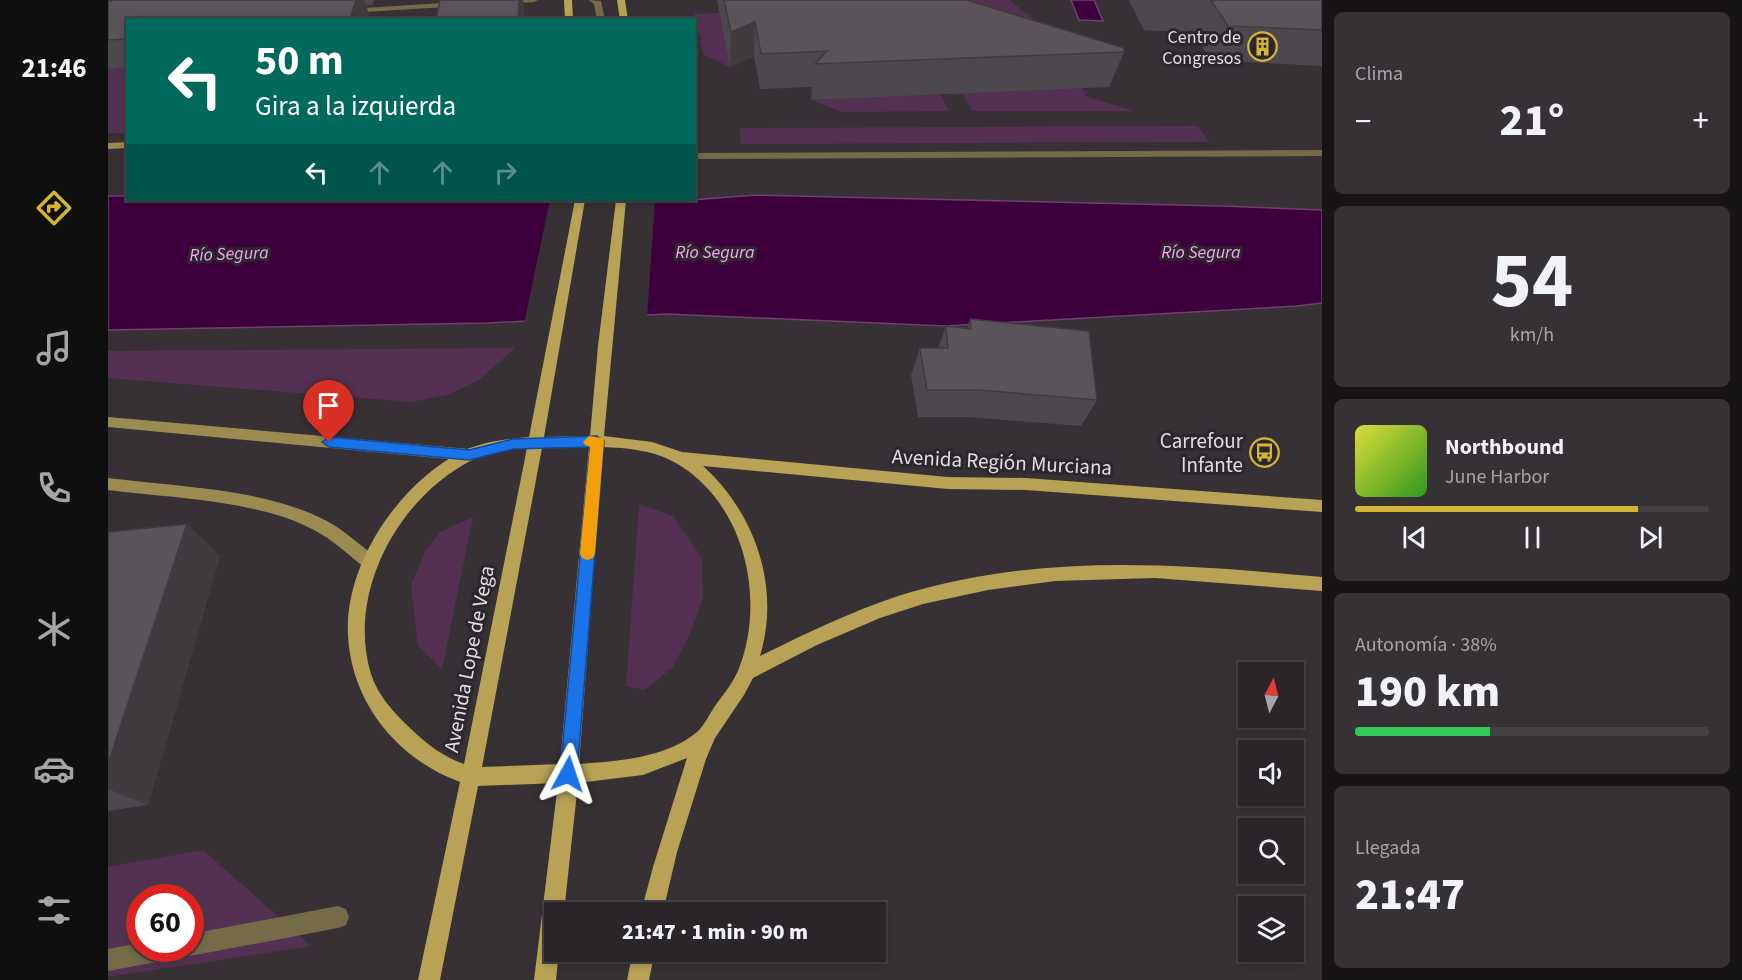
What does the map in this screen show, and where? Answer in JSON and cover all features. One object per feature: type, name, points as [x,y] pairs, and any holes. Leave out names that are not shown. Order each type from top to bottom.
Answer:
[{"type":"main road","points":[[568,0],[569,18]]},
{"type":"main road","points":[[621,0],[624,18]]},
{"type":"main road","points":[[108,146],[126,145]]},
{"type":"main road","name":"Avenida Lope de Vega","points":[[429,980],[554,347],[580,201]]},
{"type":"main road","points":[[545,980],[568,774],[604,346],[621,201]]},
{"type":"main road","points":[[108,422],[469,455]]},
{"type":"main road","points":[[654,902],[660,872],[705,738],[729,705],[747,672],[758,631],[760,603],[757,573],[752,555],[729,506],[714,486],[680,458],[648,447],[597,441],[535,442],[488,449],[469,455],[430,481],[393,519],[371,563],[355,618],[360,672],[367,690],[385,719],[408,741],[437,762],[471,775],[610,772],[644,766],[679,754],[705,738]]},
{"type":"main road","name":"Avenida Región Murciana","points":[[680,458],[948,483],[1026,484],[1322,506]]},
{"type":"main road","points":[[108,484],[280,511],[313,522],[371,563]]},
{"type":"main road","points":[[747,672],[833,628],[879,610],[922,597],[989,583],[1045,575],[1100,571],[1167,572],[1322,584]]},
{"type":"main road","points":[[638,980],[642,962]]},
{"type":"street","points":[[498,2],[534,0]]},
{"type":"street","points":[[592,0],[598,3],[601,18]]},
{"type":"street","points":[[342,11],[466,4]]},
{"type":"street","points":[[696,156],[1322,153]]},
{"type":"street","points":[[204,942],[338,917]]},
{"type":"street","points":[[108,960],[126,957]]},
{"type":"shaded area","points":[[930,0],[1009,0],[1061,41]]},
{"type":"shaded area","points":[[720,13],[730,67],[704,55],[694,14]]},
{"type":"shaded area","points":[[126,68],[126,133],[108,133],[108,69]]},
{"type":"shaded area","points":[[1083,88],[1082,90],[1088,92],[1085,96],[1134,111],[972,111],[962,93]]},
{"type":"shaded area","points":[[940,94],[949,111],[842,112],[811,100]]},
{"type":"shaded area","points":[[1198,126],[1209,142],[741,144],[740,128]]},
{"type":"shaded area","points":[[515,348],[479,380],[450,394],[412,402],[108,378],[108,351]]},
{"type":"shaded area","points":[[639,504],[673,516],[702,558],[703,598],[689,636],[672,668],[644,690],[626,686]]},
{"type":"shaded area","points":[[473,517],[442,669],[418,646],[411,585],[425,552],[440,532]]},
{"type":"shaded area","points":[[203,850],[311,946],[108,977],[108,867]]},
{"type":"water","points":[[1071,0],[1094,0],[1103,21],[1079,20]]},
{"type":"water","name":"Río Segura","points":[[756,195],[1322,210],[1322,303],[945,326],[667,314],[487,323],[108,330],[108,196],[126,196],[126,201],[696,200]]},
{"type":"pier","points":[[550,201],[655,201],[647,318],[524,324]]},
{"type":"building","points":[[356,0],[351,18],[126,18],[126,39],[108,40],[108,1]]},
{"type":"building","points":[[440,0],[519,0],[518,18],[436,18]]},
{"type":"building","points":[[724,0],[967,0],[1124,48],[1124,52],[815,64],[827,51],[761,54],[755,22],[731,32]]},
{"type":"building","points":[[1211,0],[1322,0],[1322,30],[1228,26]]},
{"type":"building","points":[[970,319],[1089,331],[1097,400],[979,390],[927,390],[920,348],[948,348],[946,326],[971,329]]},
{"type":"building","points":[[187,524],[108,764],[108,532]]},
{"type":"slow traffic","points":[[587,554],[597,441],[589,442]]},
{"type":"place","name":"Centro de Congresos","points":[[1262,47]]},
{"type":"place","name":"Carrefour Infante","points":[[1264,453]]},
{"type":"route","points":[[329,442],[469,455],[513,444],[597,441],[568,774]]}]
